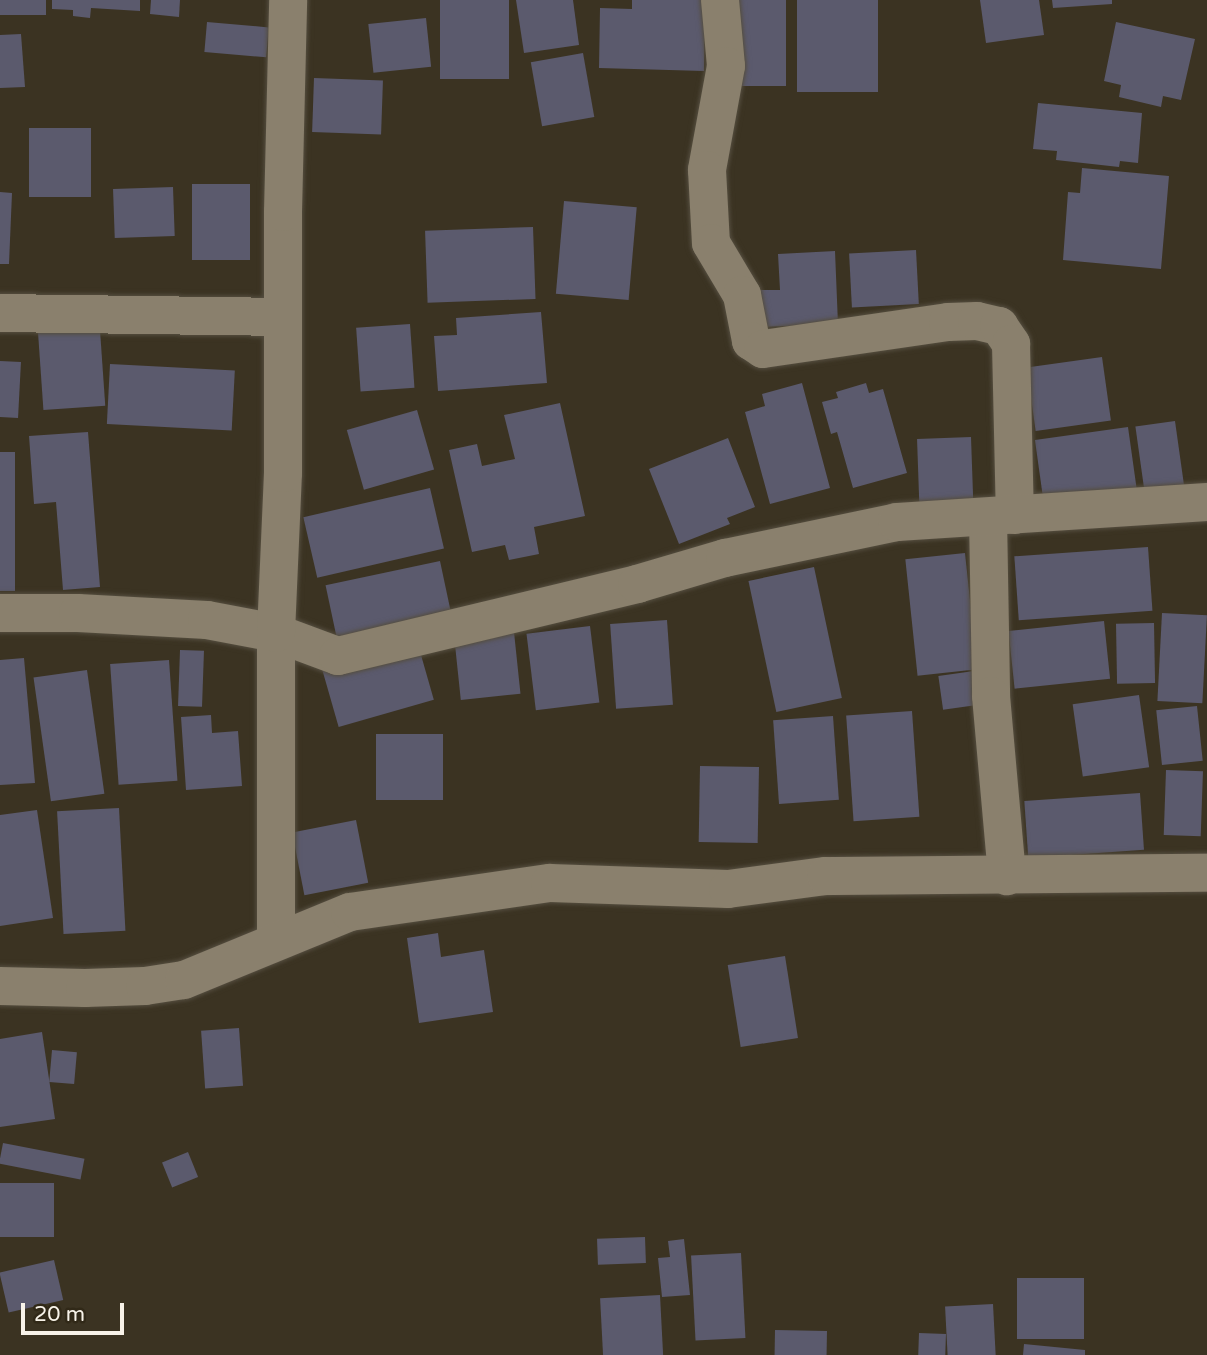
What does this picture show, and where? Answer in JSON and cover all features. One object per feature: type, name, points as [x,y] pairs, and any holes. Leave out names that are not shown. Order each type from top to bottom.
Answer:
[{"type":"street","points":[[276,941],[276,632],[284,473],[282,317],[288,0]]},
{"type":"street","points":[[720,0],[726,66],[707,170],[711,243],[720,264],[742,295],[751,341],[763,349],[948,322],[977,321],[999,327],[1012,344],[991,696],[1007,876]]},
{"type":"street","points":[[0,313],[282,317]]},
{"type":"street","points":[[0,613],[78,613],[207,620],[276,632],[338,656],[801,541],[897,522],[1207,502]]},
{"type":"street","points":[[0,986],[97,988],[184,980],[350,912],[550,883],[728,889],[826,876],[1207,873]]},
{"type":"building","points":[[0,0],[46,0],[46,15],[0,15]]},
{"type":"building","points":[[52,0],[140,0],[140,11],[91,8],[90,18],[73,16],[73,10],[52,9]]},
{"type":"building","points":[[151,0],[180,0],[179,17],[150,14]]},
{"type":"building","points":[[440,0],[509,0],[509,79],[440,79]]},
{"type":"building","points":[[516,0],[573,0],[579,45],[524,53]]},
{"type":"building","points":[[632,0],[705,0],[704,71],[599,68],[600,8],[632,9]]},
{"type":"building","points":[[737,0],[786,0],[786,86],[737,86]]},
{"type":"building","points":[[797,0],[878,0],[878,92],[797,92]]},
{"type":"building","points":[[980,0],[1039,0],[1044,35],[986,43]]},
{"type":"building","points":[[1052,0],[1112,0],[1112,4],[1053,8]]},
{"type":"building","points":[[426,18],[431,67],[373,73],[368,24]]},
{"type":"building","points":[[207,22],[269,27],[266,57],[204,52]]},
{"type":"building","points":[[1116,22],[1195,39],[1181,100],[1163,96],[1161,107],[1119,97],[1121,85],[1104,81]]},
{"type":"building","points":[[21,34],[25,87],[0,88],[0,35]]},
{"type":"building","points":[[583,53],[594,117],[542,126],[531,62]]},
{"type":"building","points":[[314,78],[383,80],[381,134],[312,132]]},
{"type":"building","points":[[1038,103],[1142,113],[1138,163],[1120,161],[1119,167],[1056,160],[1057,151],[1033,149]]},
{"type":"building","points":[[29,128],[91,128],[91,197],[29,197]]},
{"type":"building","points":[[1082,168],[1169,176],[1161,269],[1063,260],[1068,192],[1080,193]]},
{"type":"building","points":[[192,184],[250,184],[250,260],[192,260]]},
{"type":"building","points":[[173,187],[175,236],[115,238],[113,189]]},
{"type":"building","points":[[0,192],[12,193],[9,264],[0,264]]},
{"type":"building","points":[[564,201],[637,207],[629,300],[556,294]]},
{"type":"building","points":[[533,227],[536,299],[428,303],[425,231]]},
{"type":"building","points":[[916,250],[919,304],[852,307],[849,254]]},
{"type":"building","points":[[835,251],[838,324],[761,327],[759,290],[780,290],[778,254]]},
{"type":"building","points":[[541,312],[547,383],[438,391],[434,336],[457,335],[456,318]]},
{"type":"building","points":[[99,316],[105,406],[43,410],[37,320]]},
{"type":"building","points":[[410,324],[414,388],[361,392],[356,328]]},
{"type":"building","points":[[1102,357],[1111,420],[1036,431],[1027,368]]},
{"type":"building","points":[[0,361],[21,362],[18,418],[0,417]]},
{"type":"building","points":[[110,364],[235,371],[232,430],[107,424]]},
{"type":"building","points":[[802,383],[830,488],[770,504],[745,412],[765,406],[762,394]]},
{"type":"building","points":[[866,383],[869,393],[883,389],[907,473],[853,488],[837,432],[831,434],[822,402],[838,398],[836,392]]},
{"type":"building","points":[[560,403],[585,516],[534,527],[539,554],[509,560],[505,545],[472,552],[449,450],[477,444],[482,466],[515,459],[504,415]]},
{"type":"building","points":[[417,410],[434,470],[364,490],[347,430]]},
{"type":"building","points":[[1175,421],[1184,486],[1145,492],[1135,427]]},
{"type":"building","points":[[1128,427],[1137,490],[1044,503],[1035,440]]},
{"type":"building","points":[[88,432],[100,587],[63,590],[56,502],[34,504],[29,436]]},
{"type":"building","points":[[971,437],[973,502],[919,504],[917,439]]},
{"type":"building","points":[[728,438],[755,507],[727,518],[730,524],[679,544],[649,469]]},
{"type":"building","points":[[0,452],[15,452],[15,591],[0,591]]},
{"type":"building","points":[[430,488],[444,548],[317,578],[303,517]]},
{"type":"building","points":[[1148,547],[1152,611],[1019,620],[1014,556]]},
{"type":"building","points":[[965,553],[977,669],[918,676],[905,559]]},
{"type":"building","points":[[440,561],[451,615],[337,639],[326,585]]},
{"type":"building","points":[[814,567],[842,698],[776,712],[748,581]]},
{"type":"building","points":[[1162,613],[1207,615],[1202,703],[1157,701]]},
{"type":"building","points":[[667,620],[673,705],[616,709],[610,624]]},
{"type":"building","points":[[1104,621],[1110,679],[1015,689],[1009,631]]},
{"type":"building","points":[[1154,623],[1155,683],[1117,684],[1116,624]]},
{"type":"building","points":[[590,626],[599,702],[536,710],[526,634]]},
{"type":"building","points":[[514,632],[520,694],[461,700],[454,638]]},
{"type":"building","points":[[417,641],[434,700],[339,727],[322,668]]},
{"type":"building","points":[[180,650],[204,651],[202,707],[178,706]]},
{"type":"building","points":[[24,658],[35,783],[0,785],[0,660]]},
{"type":"building","points":[[169,660],[177,781],[119,785],[110,664]]},
{"type":"building","points":[[87,670],[104,794],[51,801],[34,678]]},
{"type":"building","points":[[974,671],[979,705],[943,710],[938,676]]},
{"type":"building","points":[[1139,695],[1149,767],[1083,777],[1073,704]]},
{"type":"building","points":[[1197,706],[1203,761],[1162,765],[1156,710]]},
{"type":"building","points":[[912,711],[919,817],[854,821],[846,716]]},
{"type":"building","points":[[211,715],[212,733],[238,731],[242,786],[186,790],[181,717]]},
{"type":"building","points":[[833,716],[839,800],[779,804],[773,720]]},
{"type":"building","points":[[376,734],[443,734],[443,800],[376,800]]},
{"type":"building","points":[[700,766],[759,767],[758,843],[699,842]]},
{"type":"building","points":[[1166,770],[1203,771],[1201,836],[1164,835]]},
{"type":"building","points":[[1140,793],[1144,850],[1028,858],[1024,801]]},
{"type":"building","points":[[119,808],[125,931],[64,934],[57,811]]},
{"type":"building","points":[[37,810],[53,918],[0,926],[0,815]]},
{"type":"building","points":[[356,820],[368,883],[304,895],[292,832]]},
{"type":"building","points":[[438,933],[441,957],[484,950],[493,1012],[419,1023],[407,938]]},
{"type":"building","points":[[785,956],[798,1038],[741,1047],[728,965]]},
{"type":"building","points":[[239,1028],[243,1086],[205,1089],[201,1031]]},
{"type":"building","points":[[42,1032],[55,1119],[0,1127],[0,1039]]},
{"type":"building","points":[[52,1050],[77,1052],[74,1084],[49,1082]]},
{"type":"building","points":[[3,1143],[84,1159],[80,1179],[0,1164]]},
{"type":"building","points":[[188,1152],[198,1177],[172,1188],[162,1162]]},
{"type":"building","points":[[0,1183],[54,1183],[54,1237],[0,1237]]},
{"type":"building","points":[[645,1237],[646,1263],[598,1265],[597,1239]]},
{"type":"building","points":[[684,1239],[690,1295],[662,1297],[658,1258],[670,1257],[668,1241]]},
{"type":"building","points":[[741,1253],[745,1338],[696,1341],[691,1256]]},
{"type":"building","points":[[54,1260],[63,1300],[9,1313],[0,1272]]},
{"type":"building","points":[[1017,1278],[1084,1278],[1084,1339],[1017,1339]]},
{"type":"building","points":[[660,1295],[663,1355],[603,1355],[600,1298]]},
{"type":"building","points":[[993,1304],[996,1355],[948,1355],[945,1307]]},
{"type":"building","points":[[775,1330],[827,1331],[827,1355],[775,1355]]},
{"type":"building","points":[[919,1333],[946,1334],[945,1355],[918,1355]]},
{"type":"building","points":[[1024,1344],[1085,1350],[1085,1355],[1023,1355]]}]
